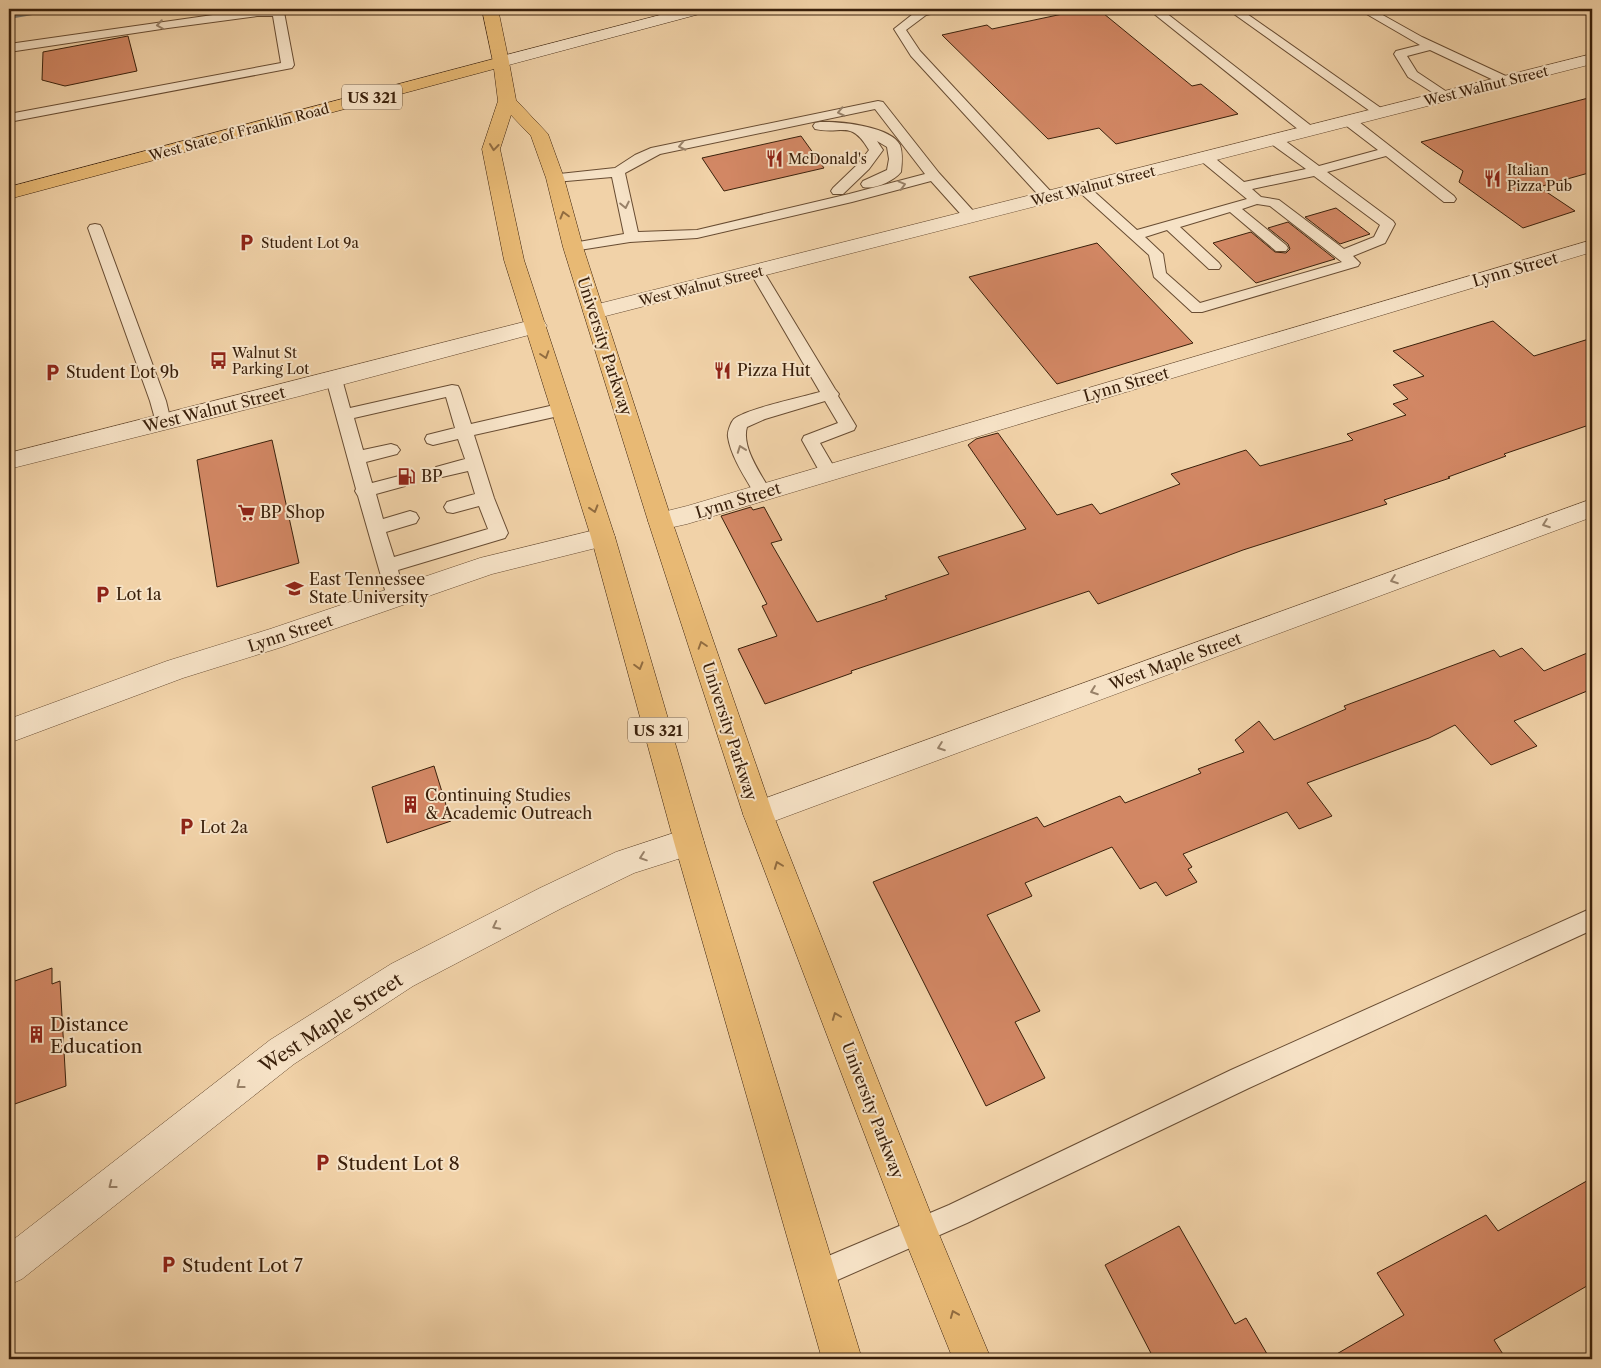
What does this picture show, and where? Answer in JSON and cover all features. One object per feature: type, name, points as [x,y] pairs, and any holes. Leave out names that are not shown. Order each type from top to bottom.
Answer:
[{"type":"main road","points":[[490,9],[501,62]]},
{"type":"main road","name":"US 321","points":[[501,62],[507,100],[491,149],[514,260],[603,537],[690,842],[842,1359]]},
{"type":"main road","name":"West State of Franklin Road","points":[[9,192],[501,62]]},
{"type":"main road","name":"University Parkway","points":[[507,100],[539,134],[555,178],[573,247],[660,521],[758,814],[919,1230],[972,1359]]},
{"type":"street","name":"West State of Franklin Road","points":[[501,62],[701,9]]},
{"type":"street","points":[[1588,9],[1592,11]]},
{"type":"street","name":"West Walnut Street","points":[[594,312],[1592,59]]},
{"type":"street","name":"Lynn Street","points":[[660,521],[1592,246]]},
{"type":"street","name":"West Walnut Street","points":[[9,461],[334,380],[536,326]]},
{"type":"street","name":"West Maple Street","points":[[758,814],[1592,508]]},
{"type":"street","name":"Lynn Street","points":[[9,731],[177,669],[273,639],[489,565],[603,537]]},
{"type":"street","name":"West Maple Street","points":[[9,1266],[282,1052],[402,975],[551,898],[627,862],[690,842]]},
{"type":"lane","points":[[940,9],[922,12],[900,29],[915,53],[1049,198]]},
{"type":"lane","points":[[1154,9],[1309,131]]},
{"type":"lane","points":[[1233,9],[1382,112]]},
{"type":"lane","points":[[1364,9],[1431,46],[1506,81]]},
{"type":"lane","points":[[9,48],[178,23],[278,12],[288,65],[9,118]]},
{"type":"lane","points":[[1431,46],[1400,54],[1412,74],[1447,96]]},
{"type":"lane","points":[[623,169],[640,158],[656,151],[878,105],[934,176],[971,217]]},
{"type":"lane","points":[[1349,121],[1449,199]]},
{"type":"lane","points":[[555,178],[668,161],[821,126],[856,126],[877,134],[893,145],[896,159],[894,172],[877,181],[705,223],[632,238],[573,247]]},
{"type":"lane","points":[[838,191],[864,166],[876,150],[869,138],[856,126]]},
{"type":"lane","points":[[1275,140],[1388,224],[1380,240],[1342,255]]},
{"type":"lane","points":[[1240,187],[1317,171],[1389,151]]},
{"type":"lane","points":[[1083,189],[1156,254],[1159,274],[1197,309],[1242,292],[1311,271],[1353,263],[1274,203],[1257,200],[1206,158]]},
{"type":"lane","points":[[623,169],[632,238]]},
{"type":"lane","points":[[632,238],[698,234],[852,198],[934,176]]},
{"type":"lane","points":[[1135,235],[1257,200]]},
{"type":"lane","points":[[1233,208],[1281,248]]},
{"type":"lane","points":[[1171,226],[1214,266]]},
{"type":"lane","points":[[95,228],[158,401],[163,422]]},
{"type":"lane","points":[[757,272],[831,394],[848,426],[810,440],[828,472]]},
{"type":"lane","points":[[334,380],[364,491],[396,597]]},
{"type":"lane","points":[[343,415],[452,390],[485,498],[499,533],[387,566]]},
{"type":"lane","points":[[762,492],[745,460],[736,435],[740,423],[758,415],[831,394]]},
{"type":"lane","points":[[433,439],[563,409]]},
{"type":"lane","points":[[356,458],[391,450]]},
{"type":"lane","points":[[442,471],[474,463]]},
{"type":"lane","points":[[364,491],[399,482]]},
{"type":"lane","points":[[453,507],[485,498]]},
{"type":"lane","points":[[376,528],[410,518]]},
{"type":"lane","points":[[817,1275],[958,1214],[1240,1080],[1592,919]]},
{"type":"building","points":[[1086,9],[1098,9],[1192,86],[1201,84],[1238,114],[1116,144],[1099,128],[1048,139],[942,35],[987,25],[992,29]]},
{"type":"building","points":[[128,36],[137,71],[65,86],[42,80],[43,52]]},
{"type":"building","points":[[1592,97],[1592,172],[1539,187],[1575,211],[1523,228],[1459,182],[1463,171],[1421,142]]},
{"type":"building","points":[[801,136],[824,168],[724,191],[702,158]]},
{"type":"building","points":[[1336,208],[1370,234],[1340,244],[1305,217]]},
{"type":"building","points":[[1288,222],[1335,259],[1256,283],[1213,243],[1251,232],[1275,252],[1286,253],[1290,249],[1288,244],[1268,228]]},
{"type":"building","points":[[1097,243],[1193,343],[1057,384],[969,277]]},
{"type":"building","points":[[1493,321],[1534,356],[1592,338],[1592,424],[1504,454],[1506,456],[1448,477],[1450,478],[1384,500],[1387,504],[1243,550],[1098,604],[1089,591],[851,671],[852,673],[765,704],[738,649],[777,636],[762,606],[767,604],[721,516],[751,507],[753,510],[764,507],[782,540],[771,543],[817,622],[887,599],[885,596],[949,574],[938,557],[1026,529],[968,445],[976,439],[998,433],[1057,515],[1092,504],[1100,514],[1180,484],[1171,474],[1246,450],[1260,466],[1353,440],[1347,434],[1406,415],[1393,404],[1408,399],[1393,385],[1424,376],[1393,351]]},
{"type":"building","name":"BP Shop","points":[[272,440],[299,563],[217,587],[197,460]]},
{"type":"building","points":[[1522,648],[1544,671],[1592,651],[1592,689],[1514,721],[1537,746],[1491,765],[1455,725],[1429,738],[1307,783],[1332,816],[1299,829],[1287,812],[1183,854],[1192,867],[1188,869],[1197,882],[1166,896],[1156,882],[1140,889],[1112,847],[1025,883],[1032,896],[987,915],[1040,1011],[1015,1022],[1045,1078],[986,1106],[873,882],[1037,817],[1044,827],[1120,796],[1125,803],[1201,773],[1198,769],[1244,752],[1235,740],[1259,721],[1274,740],[1346,709],[1344,706],[1494,650],[1500,657]]},
{"type":"building","name":"Continuing Studies & Academic Outreach","points":[[434,766],[451,821],[387,843],[372,787]]},
{"type":"building","name":"Distance Education","points":[[52,968],[52,984],[60,981],[66,1086],[9,1106],[9,983]]},
{"type":"building","points":[[1592,1178],[1592,1283],[1494,1340],[1506,1359],[1328,1359],[1404,1315],[1377,1273],[1486,1215],[1498,1231]]},
{"type":"building","points":[[1179,1226],[1235,1324],[1246,1318],[1270,1359],[1154,1359],[1105,1265]]},
{"type":"waterway","points":[[9,17],[56,9]]},
{"type":"place","name":"McDonald's","points":[[774,159]]},
{"type":"place","name":"Italian Pizza Pub","points":[[1493,178]]},
{"type":"place","name":"Student Lot 9a","points":[[247,243]]},
{"type":"place","name":"Walnut St Parking Lot","points":[[218,361]]},
{"type":"place","name":"Pizza Hut","points":[[723,370]]},
{"type":"place","name":"Student Lot 9b","points":[[52,372]]},
{"type":"place","name":"BP","points":[[407,476]]},
{"type":"place","name":"BP Shop","points":[[246,512]]},
{"type":"place","name":"East Tennessee State University","points":[[295,588]]},
{"type":"place","name":"Lot 1a","points":[[102,594]]},
{"type":"place","name":"Continuing Studies & Academic Outreach","points":[[411,804]]},
{"type":"place","name":"Lot 2a","points":[[186,827]]},
{"type":"place","name":"Distance Education","points":[[36,1035]]},
{"type":"place","name":"Student Lot 8","points":[[323,1163]]},
{"type":"place","name":"Student Lot 7","points":[[168,1265]]}]
